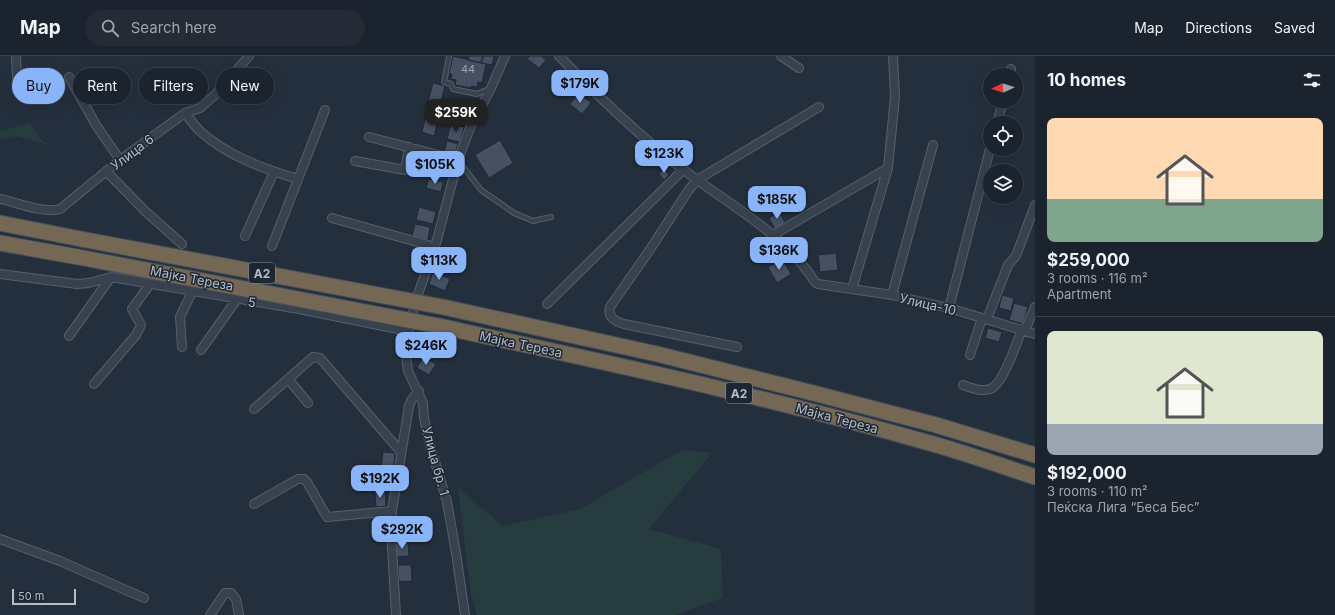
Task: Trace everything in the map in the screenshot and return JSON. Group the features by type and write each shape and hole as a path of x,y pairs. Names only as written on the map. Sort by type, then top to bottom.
{"highway":[{"name":"Мајка Тереза","path":"0,223 81,240 443,307 641,351 936,425 1035,455"},
{"name":"Мајка Тереза","path":"0,243 439,326 702,384 824,414 927,442 1035,477"}],"street":[{"path":"16,56 17,68"},
{"name":"Улица 6","path":"0,199 39,209 56,210 64,207 120,160 185,113 200,108 215,95 249,56"},
{"path":"408,331 416,300 435,247 458,160 470,128 506,56"},
{"path":"559,56 641,136 697,180 773,235 888,168"},
{"path":"781,56 799,68"},
{"path":"852,289 888,168 895,97 893,56"},
{"path":"69,77 96,125 120,160"},
{"path":"737,347 624,324 614,319 610,314 610,307 649,251 688,190 697,180 819,108"},
{"path":"272,246 325,110"},
{"path":"185,113 199,131 223,148 241,158 274,172 298,179"},
{"path":"369,137 458,160"},
{"path":"892,295 933,145"},
{"path":"356,161 405,170 409,147"},
{"path":"949,308 988,156"},
{"path":"547,304 684,170"},
{"path":"106,171 151,216 182,244"},
{"path":"245,236 274,172"},
{"path":"970,355 984,318 1008,264 1016,256 1035,204"},
{"path":"332,218 435,247"},
{"name":"Улица-10","path":"773,235 796,256 818,284 892,295 949,308 1035,334"},
{"name":"5","path":"0,274 77,284 89,283 111,277 408,331"},
{"path":"69,336 111,277"},
{"path":"94,384 141,325 132,309 150,284"},
{"path":"182,347 180,318 192,292"},
{"path":"201,350 237,299"},
{"path":"963,385 982,390 996,387 1035,307"},
{"name":"Улица бр. 1","path":"408,331 405,347 405,358 408,371 419,391 423,403 424,418 430,445 447,502 456,552 464,615"},
{"path":"254,409 313,357 320,358 400,452"},
{"path":"288,379 308,403"},
{"path":"396,615 391,533 392,511 400,452 409,406 412,399 419,391"},
{"path":"254,504 298,480 304,479 327,517 392,511"},
{"path":"0,540 60,561 144,598"},
{"path":"210,615 224,593 230,593 236,599 239,615"}],"lane":[{"path":"449,57 444,82 451,84 454,89 477,94 491,88"},
{"path":"458,160 481,190 514,213 533,221 551,217"}],"green space":[{"path":"29,123 41,139 49,145 16,136 0,139 0,131"},
{"path":"682,450 712,453 649,529 721,549 723,598 675,615 477,615 471,595 458,488 503,526 580,509"}],"building":[{"path":"453,56 486,64 482,83 478,82 477,87 471,86 471,88 455,85 456,80 451,79 452,74 449,74"},
{"path":"469,56 483,56 481,63 468,60"},
{"path":"483,56 494,56 492,65 481,63"},
{"path":"530,56 541,56 546,60 539,68 527,59"},
{"path":"433,83 445,86 439,108 427,105"},
{"path":"579,93 591,103 582,114 570,104"},
{"path":"426,116 438,120 434,136 422,132"},
{"path":"451,124 464,127 460,142 447,139"},
{"path":"500,140 513,163 489,178 475,155"},
{"path":"447,141 458,144 455,154 444,152"},
{"path":"433,164 445,167 443,175 431,172"},
{"path":"664,169 669,175 664,180 659,174"},
{"path":"429,179 443,182 441,192 426,188"},
{"path":"419,207 436,212 433,224 416,220"},
{"path":"780,212 785,223 775,229 769,218"},
{"path":"415,224 430,227 428,240 412,236"},
{"path":"836,253 838,270 820,272 818,255"},
{"path":"782,259 791,274 777,283 768,267"},
{"path":"433,272 450,279 445,291 429,284"},
{"path":"1002,295 1014,298 1011,311 999,308"},
{"path":"1014,303 1028,307 1023,324 1009,320"},
{"path":"988,328 1002,332 999,342 985,338"},
{"path":"423,357 436,364 429,375 417,368"},
{"path":"383,452 395,453 393,470 381,469"},
{"path":"375,491 385,491 386,506 376,507"},
{"path":"408,542 409,556 397,557 396,543"},
{"path":"398,565 411,565 412,581 399,582"}]}
